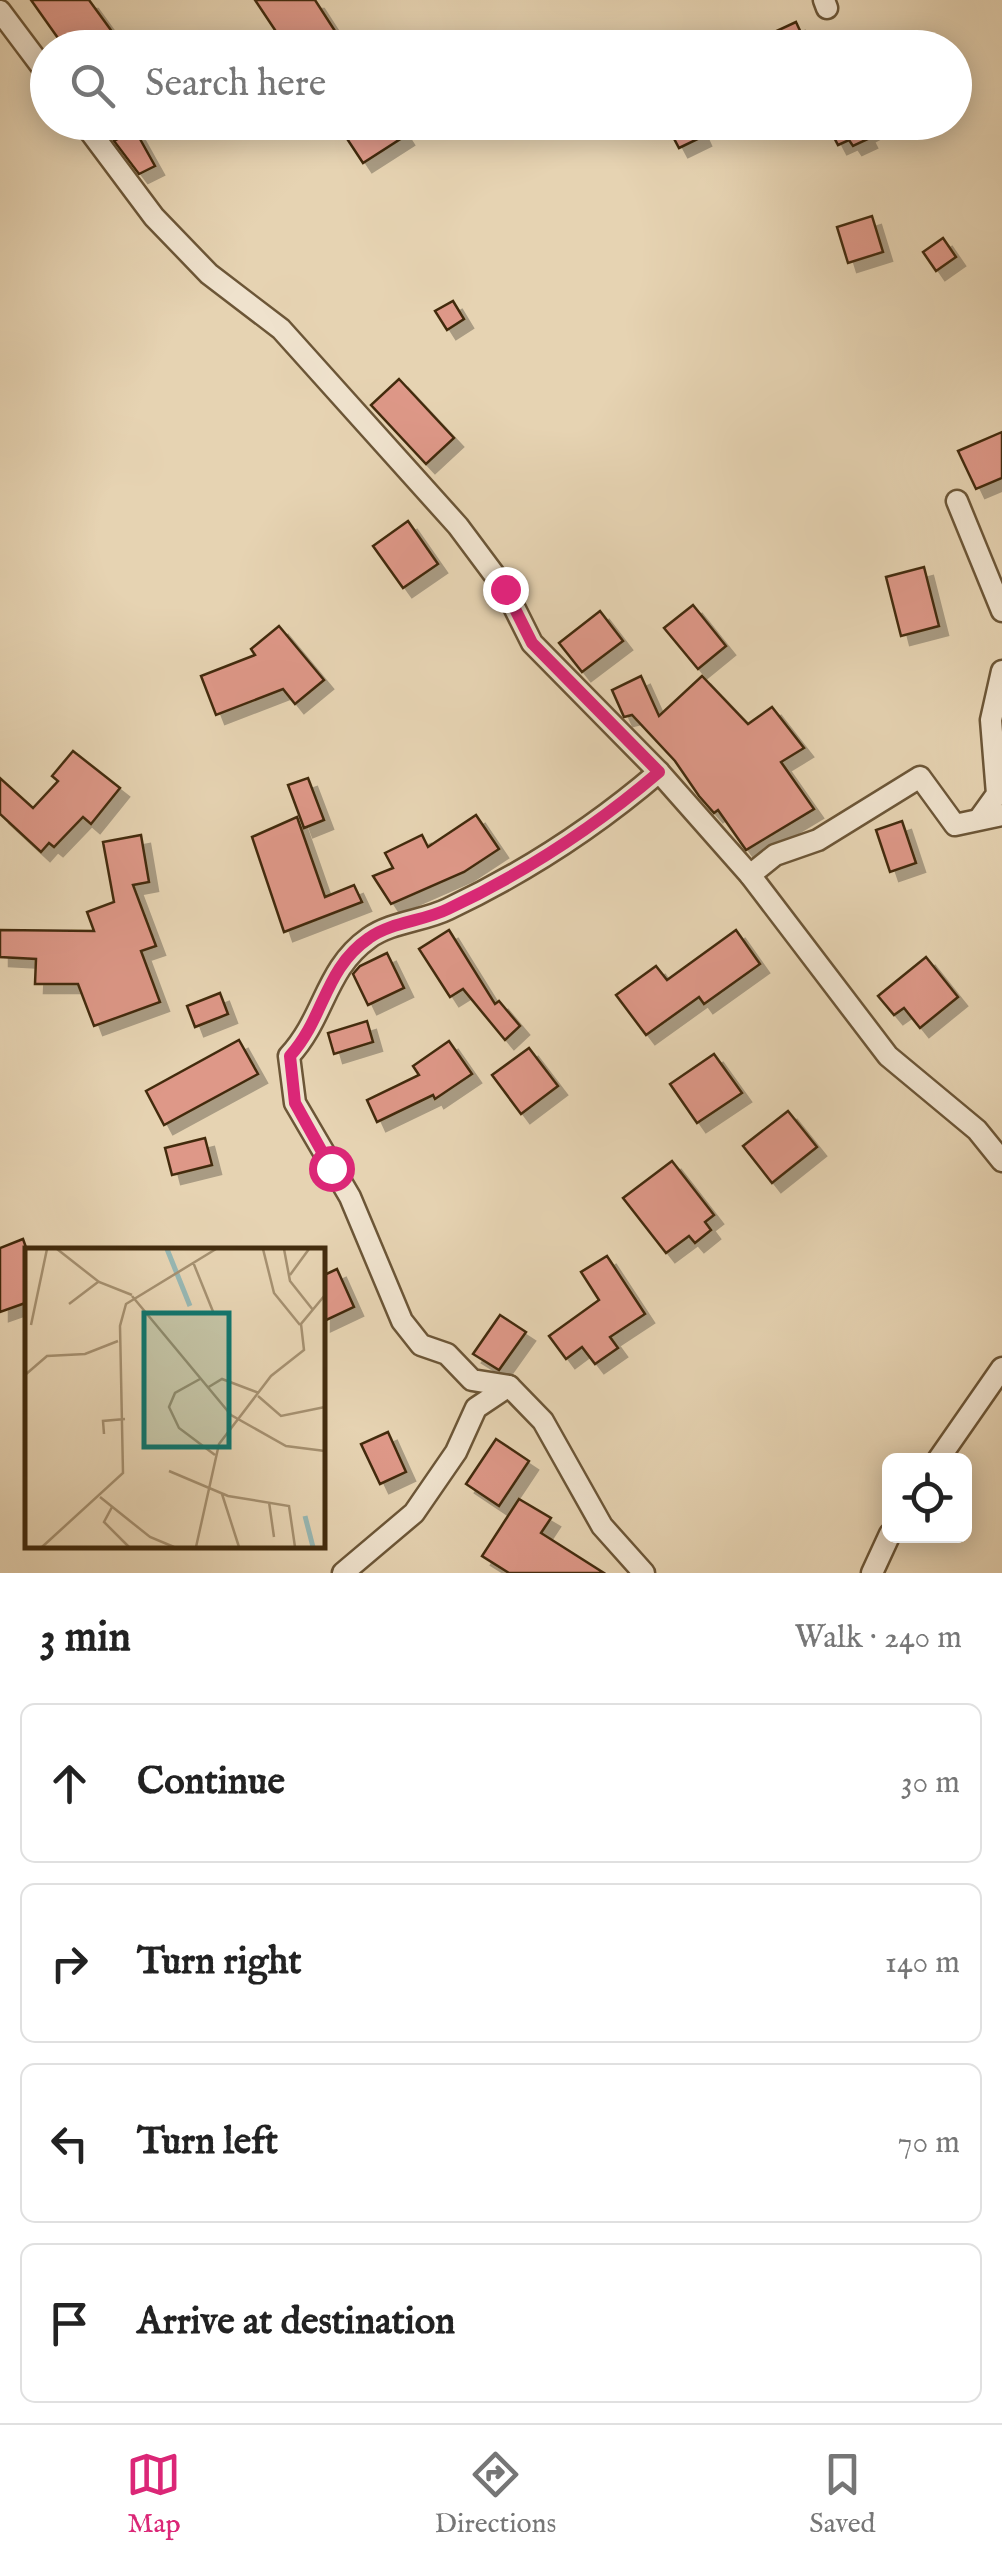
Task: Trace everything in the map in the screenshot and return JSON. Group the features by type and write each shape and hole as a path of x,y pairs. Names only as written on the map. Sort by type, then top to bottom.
{"street":[{"path":"0,11 30,52"},
{"path":"96,140 154,217 209,274 281,329 364,419 470,542 505,589 532,643 659,772 750,876 888,1056 977,1130 1002,1161"},
{"path":"956,501 1002,611"},
{"path":"980,818 998,794 991,720 1002,670"},
{"path":"644,1573 602,1526 543,1421 508,1386 472,1380 447,1354 421,1345 402,1322 350,1197 295,1103 290,1056 311,1032 336,968 371,936 447,910 596,826 659,772"},
{"path":"750,876 775,855 818,840 920,777 955,825 1002,815"},
{"path":"943,1453 1002,1368"},
{"path":"343,1573 414,1513 456,1452 476,1408 508,1386"},
{"path":"872,1573 886,1543"}],"building":[{"path":"31,0 89,0 111,30 52,30"},
{"path":"255,0 315,0 334,30 275,30"},
{"path":"796,22 800,30 779,30"},
{"path":"141,140 155,166 139,174 114,141"},
{"path":"348,140 399,140 363,163"},
{"path":"675,140 696,140 679,148"},
{"path":"872,216 883,252 848,263 837,227"},
{"path":"943,238 956,257 936,271 923,252"},
{"path":"453,301 464,319 447,330 435,311"},
{"path":"399,379 454,438 426,464 371,405"},
{"path":"1002,432 1002,478 976,489 958,451"},
{"path":"408,521 438,564 403,588 373,546"},
{"path":"924,567 939,626 901,636 886,577"},
{"path":"693,605 726,646 698,669 664,628"},
{"path":"600,611 623,641 582,672 559,643"},
{"path":"279,626 324,680 295,704 283,689 216,715 201,676 255,655 251,649"},
{"path":"641,676 659,716 702,676 748,724 772,707 804,748 781,762 814,809 746,850 718,810 714,813 699,796 675,761 632,715 624,717 612,690"},
{"path":"73,751 120,788 91,824 83,817 54,847 49,843 41,852 0,814 0,778 33,808 58,781 52,776"},
{"path":"308,778 324,820 304,828 288,785"},
{"path":"476,815 499,849 464,872 391,904 373,876 393,868 385,853 422,835 428,847"},
{"path":"297,817 325,897 354,885 362,902 284,932 252,837"},
{"path":"902,821 916,863 890,872 876,830"},
{"path":"141,835 149,882 133,885 156,946 141,951 160,1002 94,1026 78,984 35,984 36,959 0,957 0,930 94,931 87,912 114,902 103,842"},
{"path":"449,930 495,1004 499,1001 520,1026 505,1040 463,989 450,997 419,949"},
{"path":"736,930 760,964 704,1004 699,997 646,1035 616,995 656,966 667,980"},
{"path":"387,953 404,988 368,1005 353,974 360,966"},
{"path":"926,957 958,997 920,1028 904,1008 894,1015 878,996"},
{"path":"220,993 228,1014 195,1027 187,1006"},
{"path":"367,1021 373,1042 334,1054 328,1033"},
{"path":"239,1040 258,1074 164,1125 146,1091"},
{"path":"449,1041 472,1074 435,1099 433,1095 377,1122 367,1100 419,1075 413,1066"},
{"path":"529,1048 558,1086 521,1114 492,1075"},
{"path":"714,1054 742,1093 697,1123 670,1084"},
{"path":"788,1111 817,1147 772,1183 743,1146"},
{"path":"205,1138 212,1165 172,1175 165,1148"},
{"path":"672,1161 714,1215 705,1222 711,1230 695,1243 689,1236 666,1253 623,1198"},
{"path":"23,1239 26,1248 25,1303 0,1312 0,1248"},
{"path":"607,1256 645,1314 610,1337 618,1348 595,1364 582,1347 566,1359 549,1336 599,1300 581,1272"},
{"path":"337,1269 354,1307 325,1321 325,1275"},
{"path":"500,1315 526,1332 499,1370 473,1354"},
{"path":"388,1432 406,1472 380,1484 361,1444"},
{"path":"496,1439 529,1461 499,1506 466,1484"},
{"path":"519,1499 551,1518 541,1533 604,1573 509,1573 482,1556"}],"route":[{"path":"331,1168 295,1103 290,1056 311,1032 336,968 371,936 447,910 596,826 659,772 532,643 505,589"}]}
